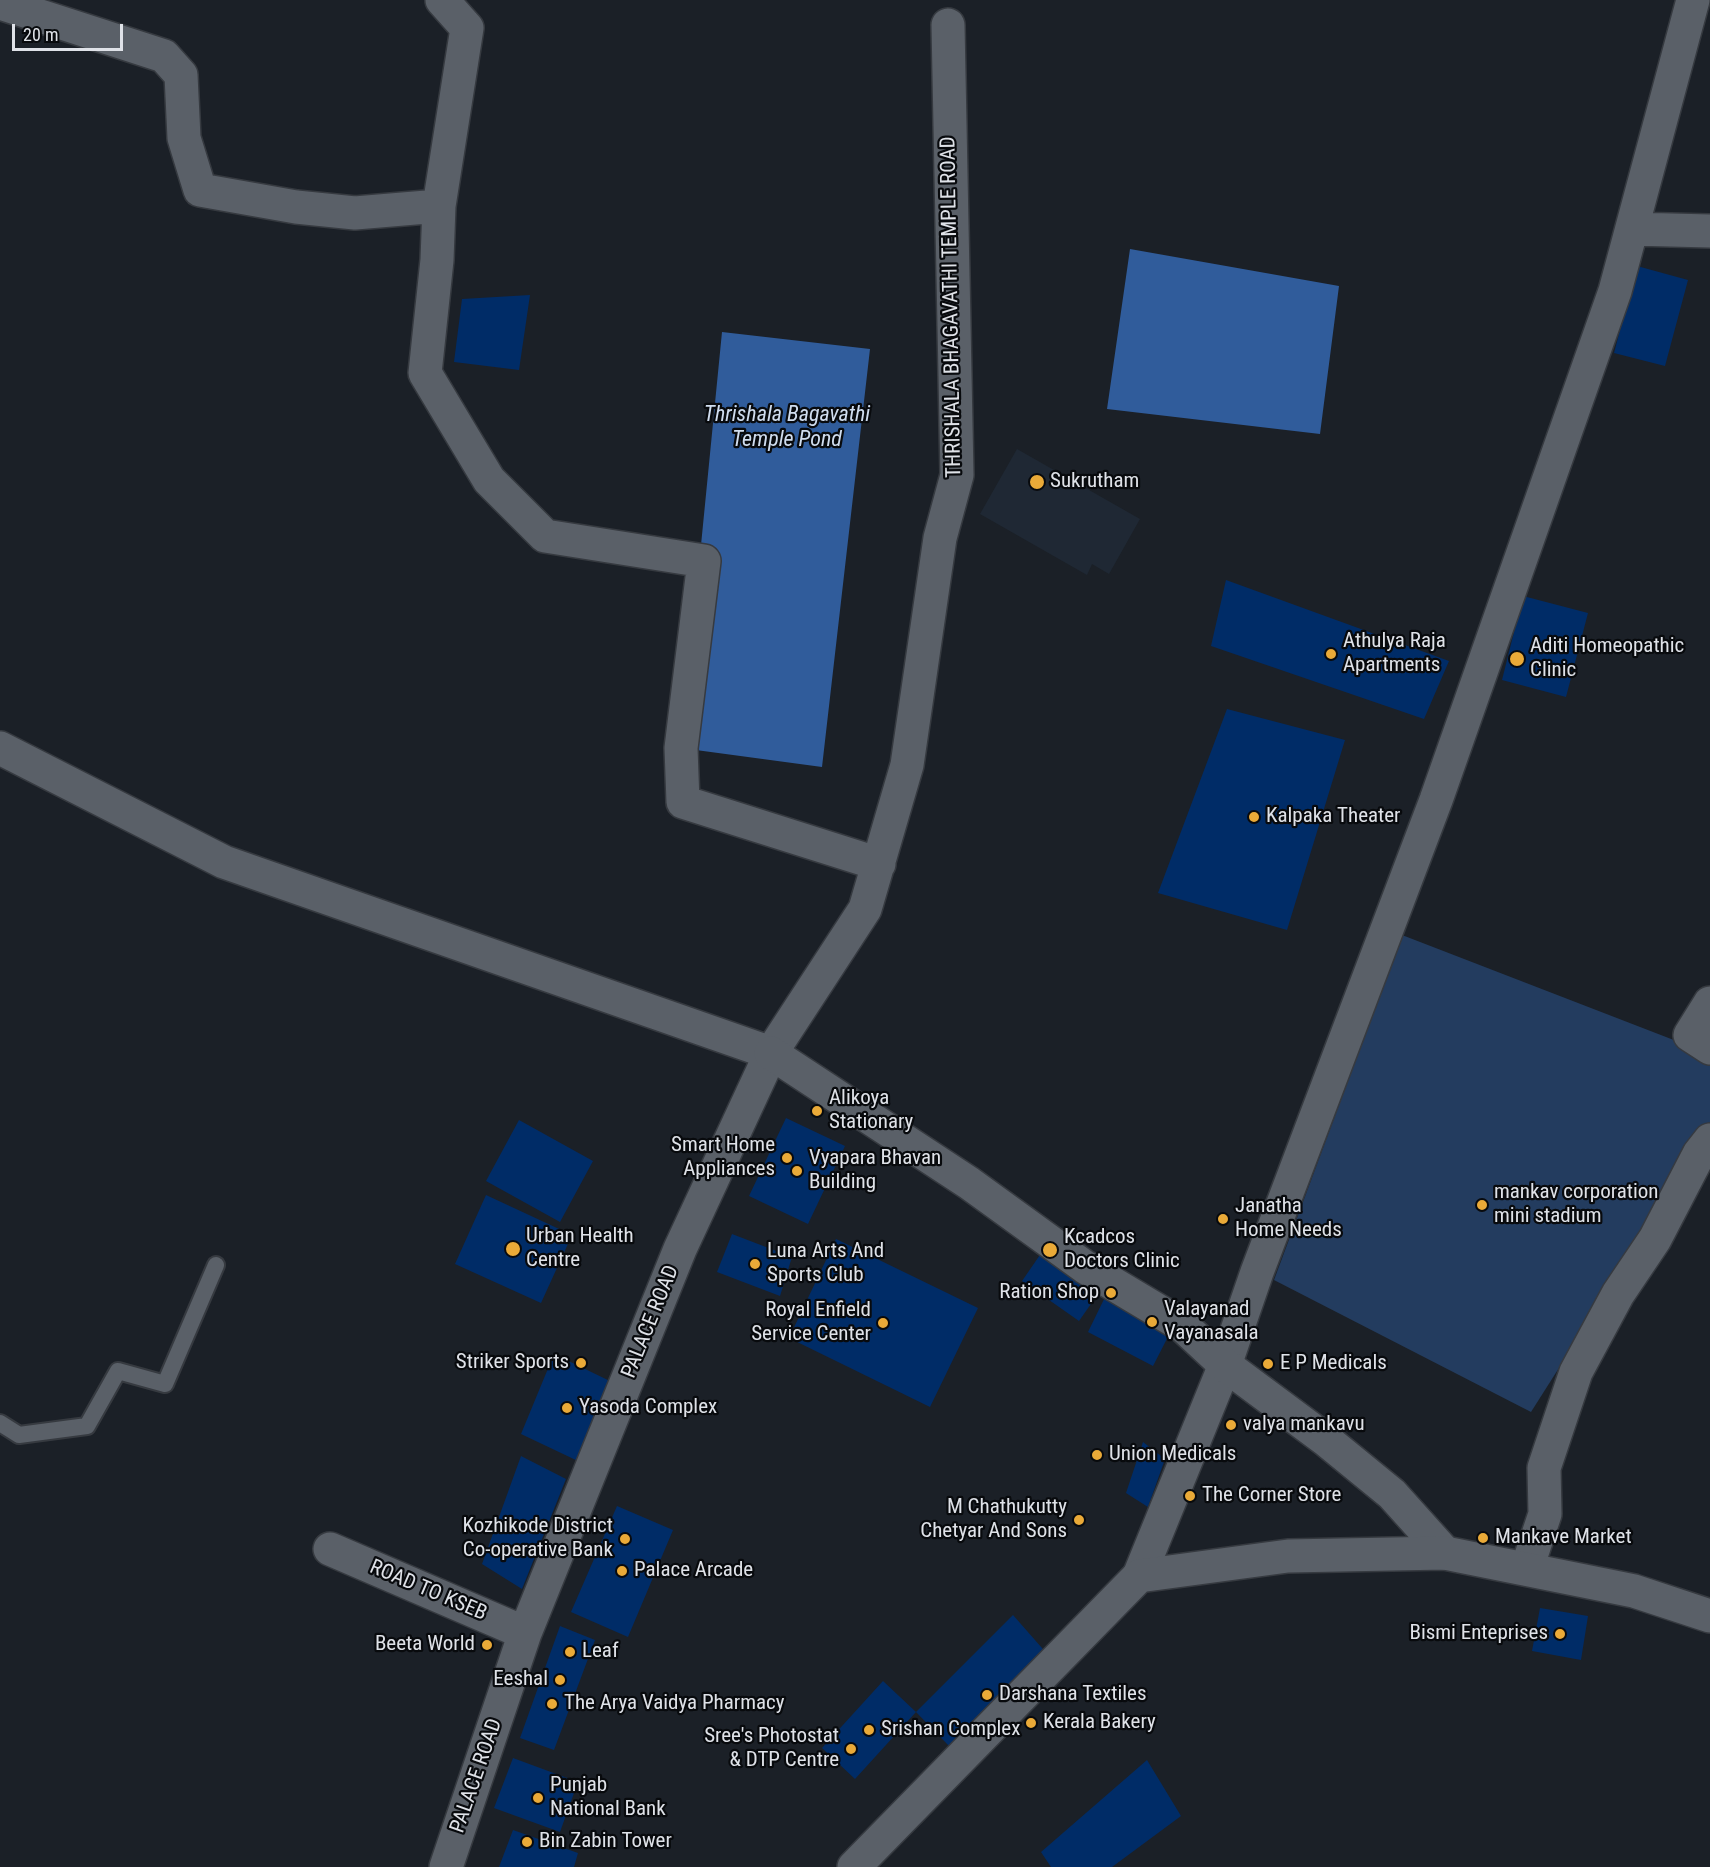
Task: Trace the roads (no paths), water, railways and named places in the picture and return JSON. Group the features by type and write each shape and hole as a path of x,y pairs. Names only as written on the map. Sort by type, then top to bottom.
{"street":[{"path":"442,0 467,28 439,206 437,260 425,373 489,480 545,536 704,561 681,748 683,802 879,864"},
{"path":"855,1867 1139,1576 1225,1365 1257,1272 1436,800 1615,291 1692,0"},
{"path":"0,3 164,56 181,75 184,138 200,190 296,207 355,213 439,206"},
{"name":"THRISHALA BHAGAVATHI TEMPLE ROAD","path":"771,1053 865,909 907,765 940,538 957,475 948,26"},
{"path":"1632,228 1710,231"},
{"path":"0,748 224,862 771,1053 969,1183 1085,1267 1182,1325 1225,1365 1326,1440 1392,1494 1445,1553"},
{"path":"1710,1003 1690,1035 1710,1048"},
{"name":"PALACE ROAD","path":"446,1867 525,1633 680,1249 771,1053"},
{"path":"1527,1568 1545,1514 1544,1468 1576,1372 1618,1294 1655,1239 1699,1154 1710,1140"},
{"name":"ROAD TO KSEB","path":"330,1549 525,1633"},
{"path":"1139,1576 1288,1556 1445,1553 1634,1591 1710,1616"}],"lane":[{"path":"0,1423 19,1435 87,1426 118,1371 165,1384 216,1265"}],"water":[{"path":"1130,249 1339,286 1320,434 1107,409"},
{"name":"Thrishala Bagavathi Temple Pond","path":"722,332 870,349 822,767 681,748"}],"place":[{"name":"Sukrutham","path":"1037,482"},
{"name":"Athulya Raja Apartments","path":"1331,654"},
{"name":"Aditi Homeopathic Clinic","path":"1517,659"},
{"name":"Kalpaka Theater","path":"1254,817"},
{"name":"Alikoya Stationary","path":"817,1111"},
{"name":"Smart Home Appliances","path":"787,1158"},
{"name":"Vyapara Bhavan Building","path":"797,1171"},
{"name":"mankav corporation mini stadium","path":"1482,1205"},
{"name":"Janatha Home Needs","path":"1223,1219"},
{"name":"Urban Health Centre","path":"513,1249"},
{"name":"Kcadcos Doctors Clinic","path":"1050,1250"},
{"name":"Luna Arts And Sports Club","path":"755,1264"},
{"name":"Ration Shop","path":"1111,1293"},
{"name":"Valayanad Vayanasala","path":"1152,1322"},
{"name":"Royal Enfield Service Center","path":"883,1323"},
{"name":"Striker Sports","path":"581,1363"},
{"name":"E P Medicals","path":"1268,1364"},
{"name":"Yasoda Complex","path":"567,1408"},
{"name":"valya mankavu","path":"1231,1425"},
{"name":"Union Medicals","path":"1097,1455"},
{"name":"The Corner Store","path":"1190,1496"},
{"name":"M Chathukutty Chetyar And Sons","path":"1079,1520"},
{"name":"Mankave Market","path":"1483,1538"},
{"name":"Kozhikode District Co-operative Bank","path":"625,1539"},
{"name":"Palace Arcade","path":"622,1571"},
{"name":"Bismi Enteprises","path":"1560,1634"},
{"name":"Beeta World","path":"487,1645"},
{"name":"Leaf","path":"570,1652"},
{"name":"Eeshal","path":"560,1680"},
{"name":"Darshana Textiles","path":"987,1695"},
{"name":"The Arya Vaidya Pharmacy","path":"552,1704"},
{"name":"Kerala Bakery","path":"1031,1723"},
{"name":"Srishan Complex","path":"869,1730"},
{"name":"Sree's Photostat & DTP Centre","path":"851,1749"},
{"name":"Punjab National Bank","path":"538,1798"},
{"name":"Bin Zabin Tower","path":"527,1842"}]}
